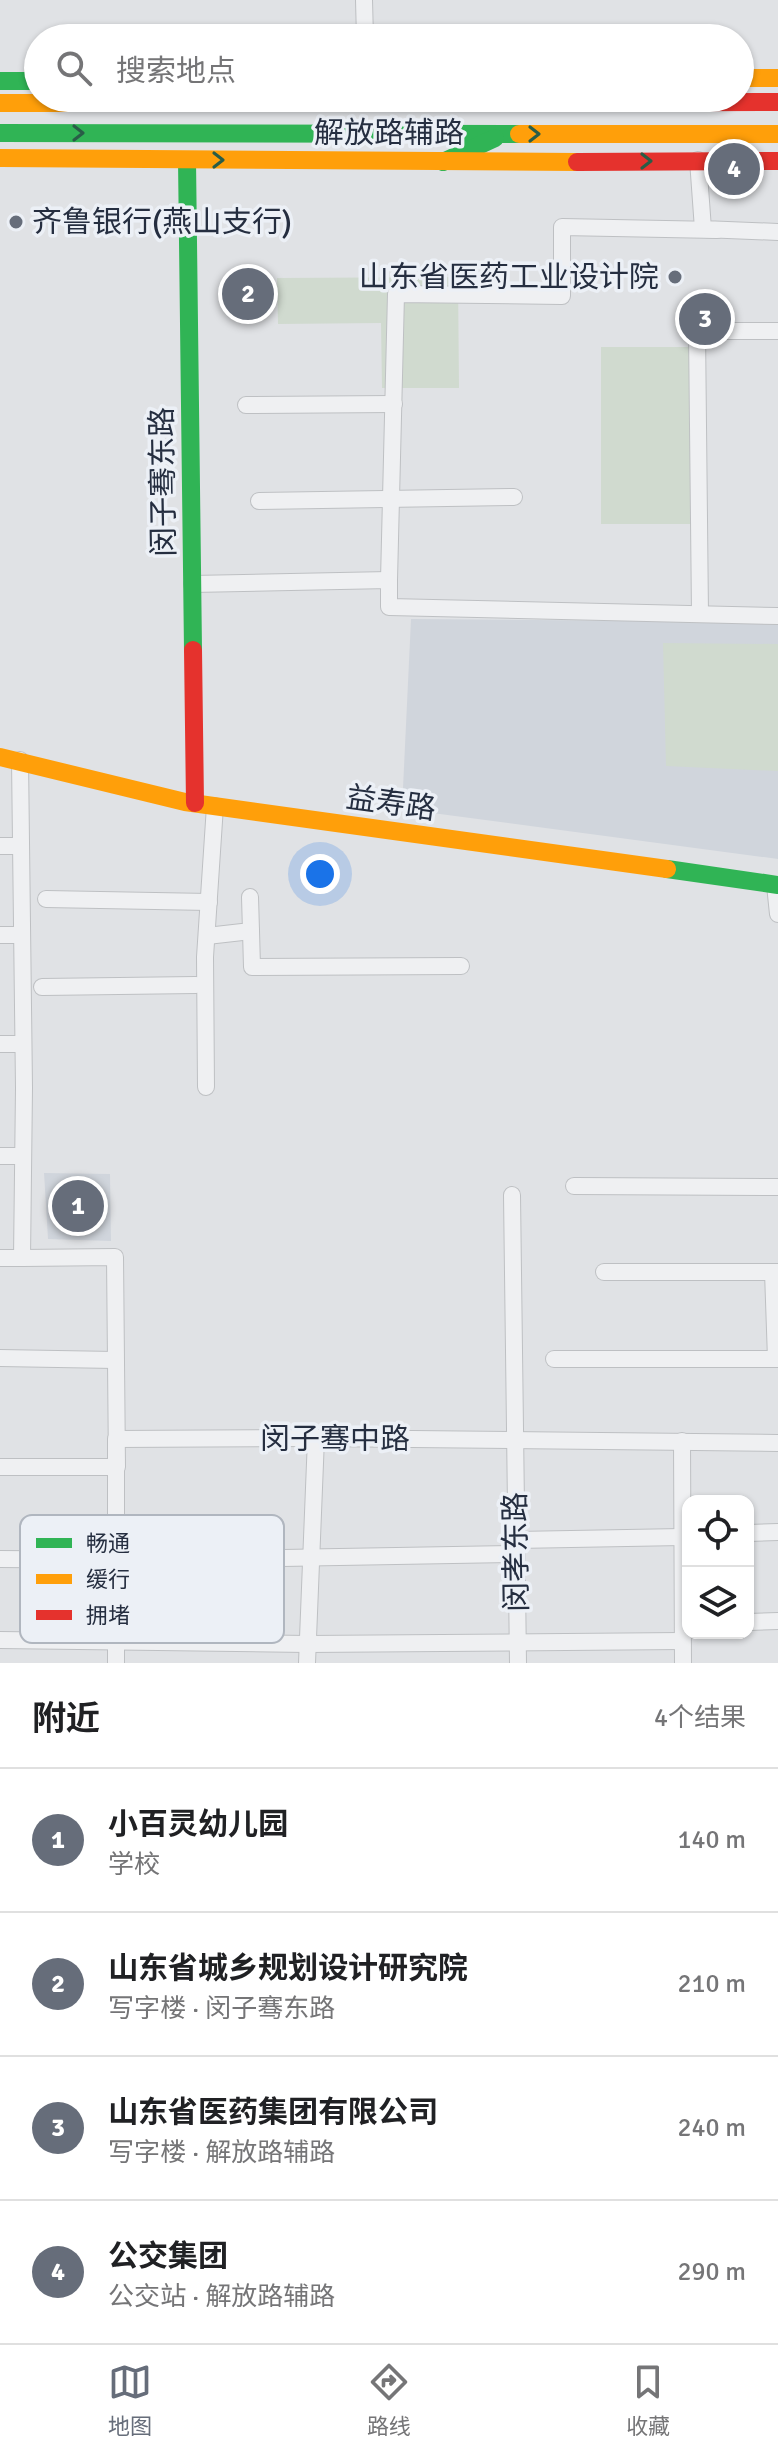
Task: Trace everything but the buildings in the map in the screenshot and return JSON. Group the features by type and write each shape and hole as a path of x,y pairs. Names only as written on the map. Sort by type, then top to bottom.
{"street":[{"path":"364,0 365,24"},
{"path":"754,78 778,78"},
{"path":"0,81 24,81"},
{"path":"754,102 778,102"},
{"path":"0,103 24,103"},
{"path":"0,133 778,134"},
{"path":"443,162 504,134"},
{"name":"解放路辅路","path":"0,158 778,161"},
{"name":"闵子骞东路","path":"187,160 195,803"},
{"path":"698,160 703,229 717,230"},
{"path":"778,232 562,227 562,296 396,294 389,580 389,607 778,616"},
{"path":"700,614 697,331 778,331"},
{"path":"246,405 394,404"},
{"path":"259,501 514,497"},
{"path":"192,584 389,580"},
{"name":"益寿路","path":"0,757 195,803 777,885"},
{"path":"20,760 22,1258"},
{"path":"206,1087 207,936 215,806"},
{"path":"0,846 21,846"},
{"path":"777,885 778,914"},
{"path":"250,897 252,967 461,966"},
{"path":"46,899 209,902"},
{"path":"207,936 251,931"},
{"path":"0,935 22,935"},
{"path":"42,987 196,985"},
{"path":"0,1044 23,1044"},
{"path":"0,1156 23,1156"},
{"path":"574,1186 778,1187"},
{"name":"闵孝东路","path":"512,1195 518,1663"},
{"path":"0,1258 115,1257 119,1515"},
{"path":"554,1359 777,1359 776,1272 604,1272"},
{"path":"0,1358 115,1360"},
{"path":"307,1663 316,1438"},
{"name":"闵子骞中路","path":"116,1439 778,1443"},
{"path":"682,1441 682,1495"},
{"path":"0,1467 117,1467"},
{"path":"754,1533 778,1532"},
{"path":"284,1557 682,1537"},
{"path":"0,1559 20,1559"},
{"path":"682,1567 683,1663"},
{"path":"754,1622 778,1621"},
{"path":"260,1643 682,1641"},
{"path":"116,1663 117,1643"}],"shaded area":[{"path":"458,277 459,388 382,388 381,323 278,324 277,278"},
{"path":"601,347 692,347 693,524 601,524"},
{"path":"411,619 778,622 778,859 402,809"},
{"path":"663,643 778,644 778,771 666,766"},
{"path":"44,1173 110,1174 111,1241 48,1239"}],"traffic: fast":[{"path":"0,81 24,81"},
{"path":"0,133 519,134"},
{"path":"443,162 495,138"},
{"path":"187,160 193,650"},
{"path":"667,869 778,885"}],"traffic: slow":[{"path":"754,78 778,78"},
{"path":"0,103 24,103"},
{"path":"519,134 778,134"},
{"path":"0,158 577,162"},
{"path":"0,757 185,802 667,869"}],"traffic: jam":[{"path":"754,102 778,102"},
{"path":"577,162 778,161"},
{"path":"193,650 195,803"}],"place":[{"name":"公交集团","path":"734,169"},
{"name":"齐鲁银行(燕山支行)","path":"16,222"},
{"name":"山东省医药工业设计院","path":"675,277"},
{"name":"山东省城乡规划设计研究院","path":"248,294"},
{"name":"山东省医药集团有限公司","path":"705,319"},
{"name":"小百灵幼儿园","path":"78,1206"}]}
